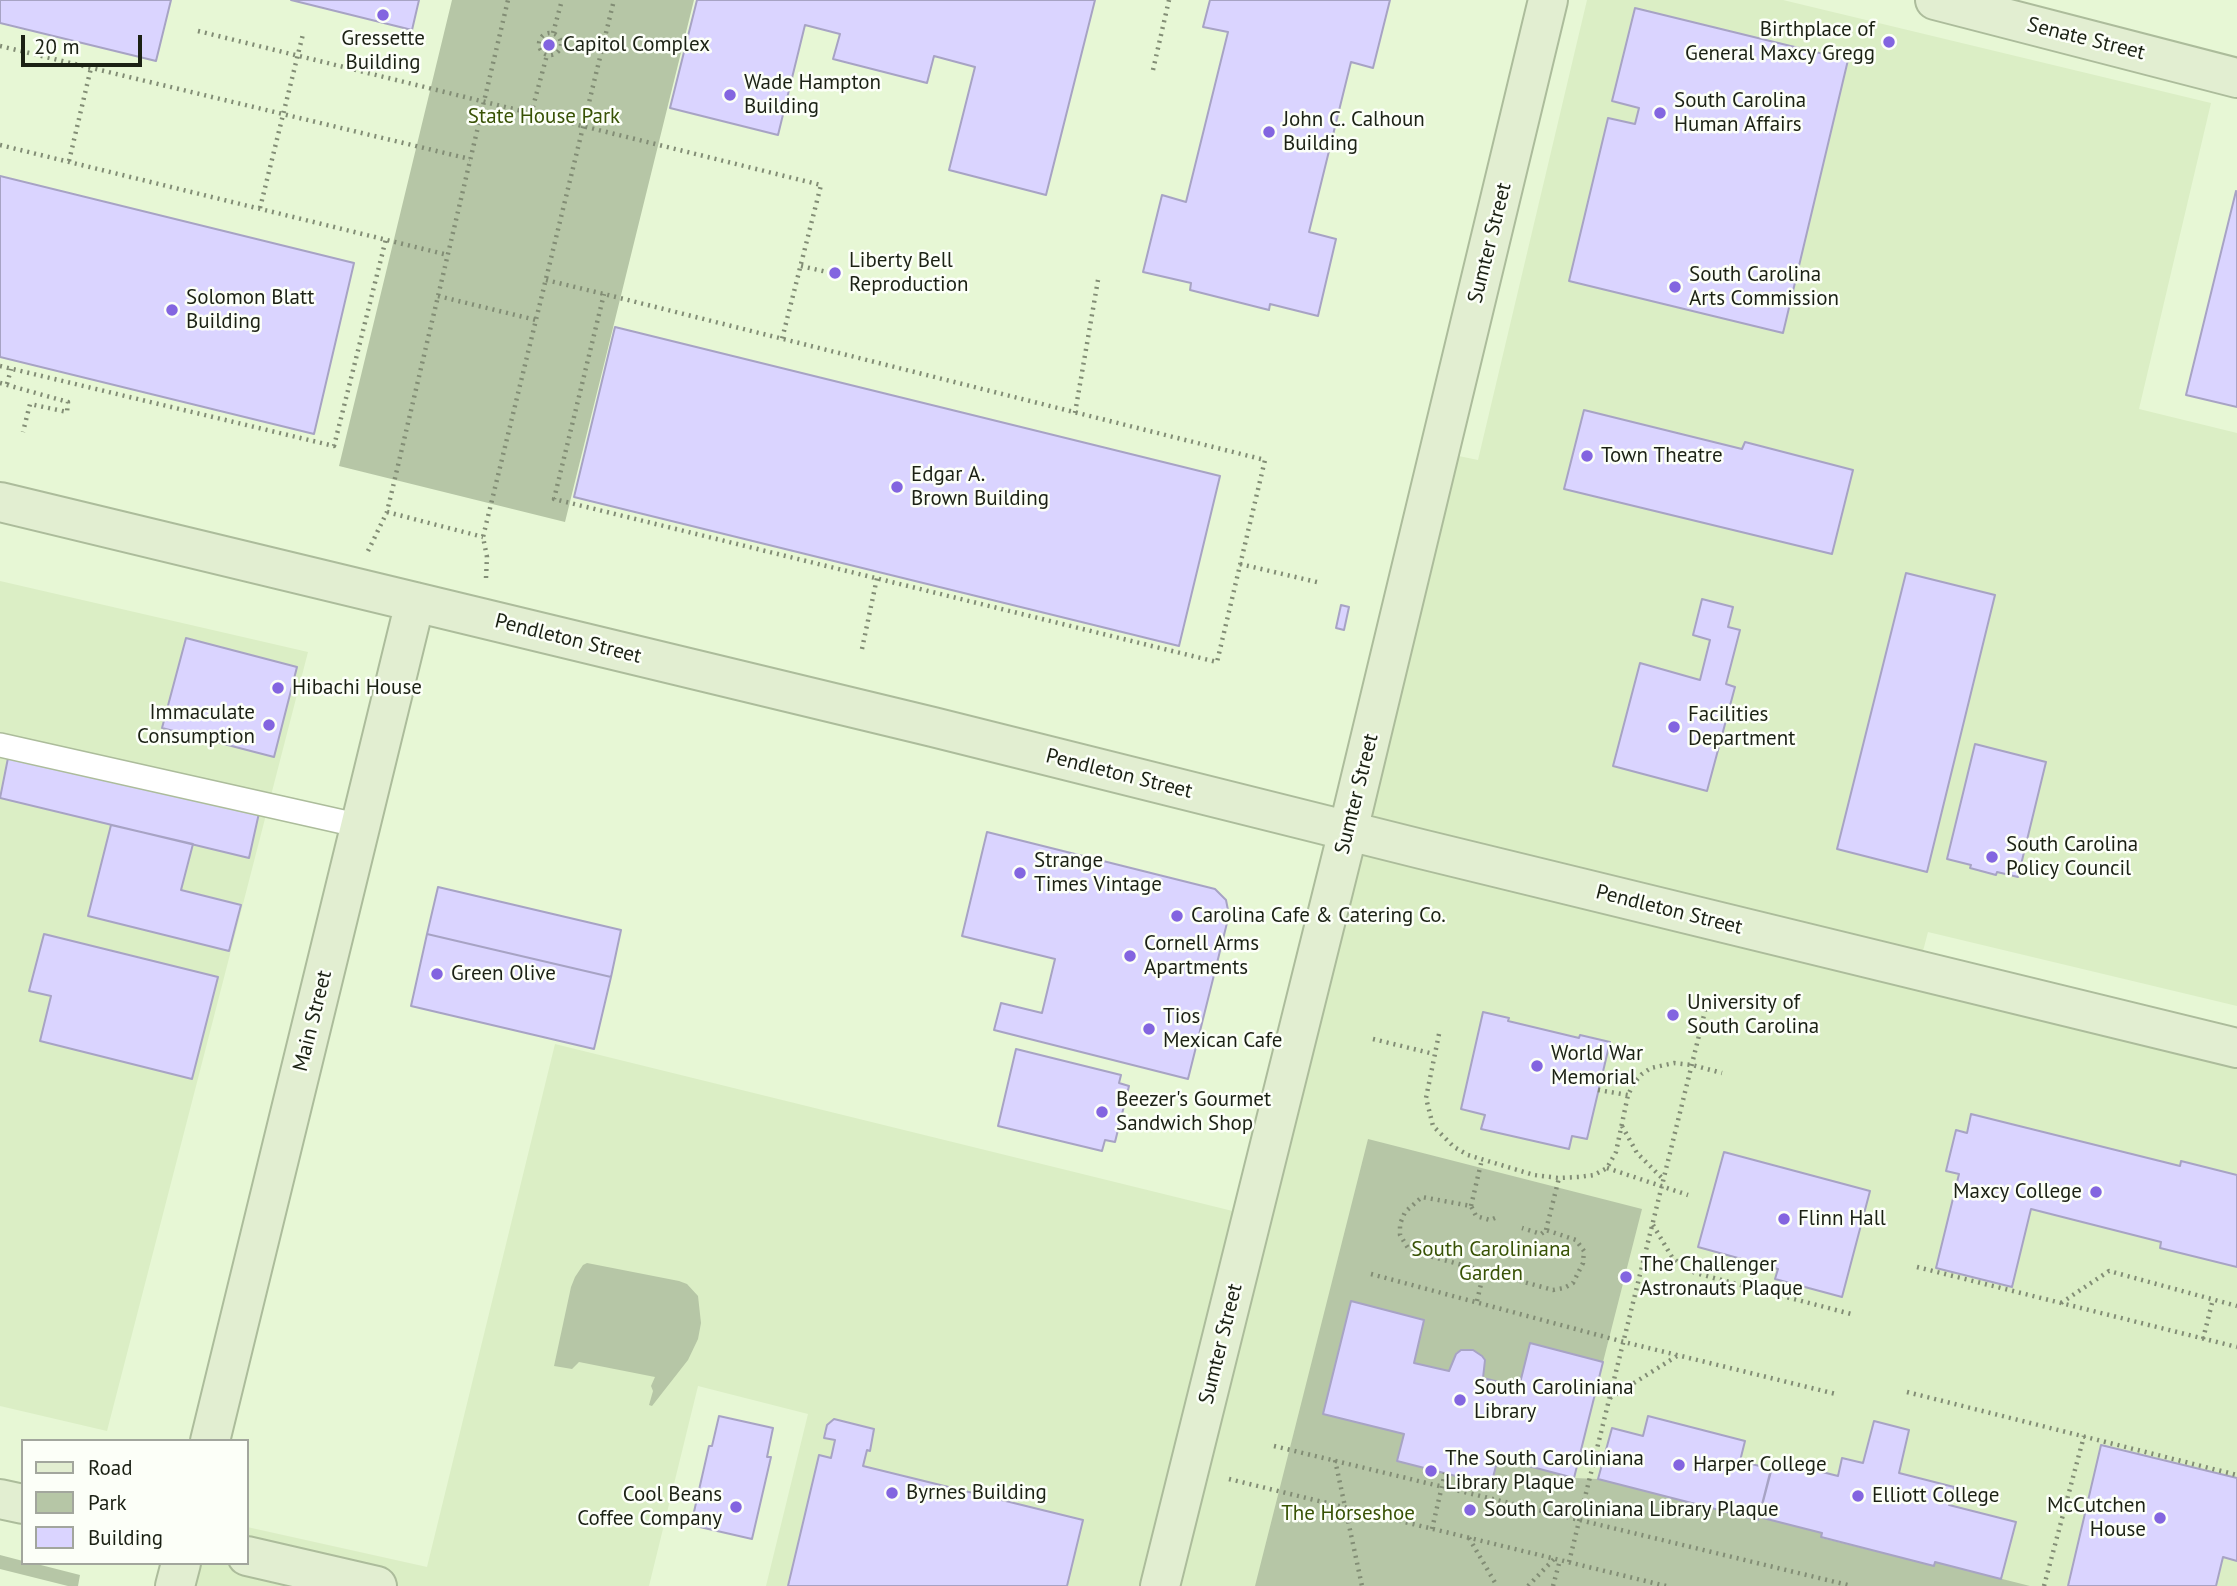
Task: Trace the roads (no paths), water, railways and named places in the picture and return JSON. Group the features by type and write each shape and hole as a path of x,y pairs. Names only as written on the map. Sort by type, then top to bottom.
{"street":[{"name":"Sumter Street","path":"1160,1586 1348,831 1548,0"},
{"name":"Senate Street","path":"1935,0 2237,78"},
{"name":"Pendleton Street","path":"0,502 933,727 2237,1048"},
{"name":"Main Street","path":"211,1439 415,602"},
{"path":"0,1499 21,1504"},
{"path":"248,1556 377,1586"},
{"path":"175,1586 180,1565"}],"lane":[{"path":"0,745 361,826"}],"place":[{"name":"Gressette Building","path":"383,15"},
{"name":"Birthplace of General Maxcy Gregg","path":"1889,42"},
{"name":"Capitol Complex","path":"549,45"},
{"name":"Wade Hampton Building","path":"730,95"},
{"name":"South Carolina Human Affairs","path":"1660,113"},
{"name":"John C. Calhoun Building","path":"1269,132"},
{"name":"Liberty Bell Reproduction","path":"835,273"},
{"name":"South Carolina Arts Commission","path":"1675,287"},
{"name":"Solomon Blatt Building","path":"172,310"},
{"name":"Town Theatre","path":"1587,456"},
{"name":"Edgar A. Brown Building","path":"897,487"},
{"name":"Hibachi House","path":"278,688"},
{"name":"Immaculate Consumption","path":"269,725"},
{"name":"Facilities Department","path":"1674,727"},
{"name":"South Carolina Policy Council","path":"1992,857"},
{"name":"Strange Times Vintage","path":"1020,873"},
{"name":"Carolina Cafe & Catering Co.","path":"1177,916"},
{"name":"Cornell Arms Apartments","path":"1130,956"},
{"name":"Green Olive","path":"437,974"},
{"name":"University of South Carolina","path":"1673,1015"},
{"name":"Tios Mexican Cafe","path":"1149,1029"},
{"name":"World War Memorial","path":"1537,1066"},
{"name":"Beezer's Gourmet Sandwich Shop","path":"1102,1112"},
{"name":"Maxcy College","path":"2096,1192"},
{"name":"Flinn Hall","path":"1784,1219"},
{"name":"The Challenger Astronauts Plaque","path":"1626,1277"},
{"name":"South Caroliniana Library","path":"1460,1400"},
{"name":"Harper College","path":"1679,1465"},
{"name":"The South Caroliniana Library Plaque","path":"1431,1471"},
{"name":"Byrnes Building","path":"892,1493"},
{"name":"Elliott College","path":"1858,1496"},
{"name":"Cool Beans Coffee Company","path":"736,1507"},
{"name":"South Caroliniana Library Plaque","path":"1470,1510"},
{"name":"McCutchen House","path":"2160,1518"}],"park label":[{"name":"State House Park","path":"544,117"},
{"name":"South Caroliniana Garden","path":"1491,1262"},
{"name":"The Horseshoe","path":"1348,1514"}]}
